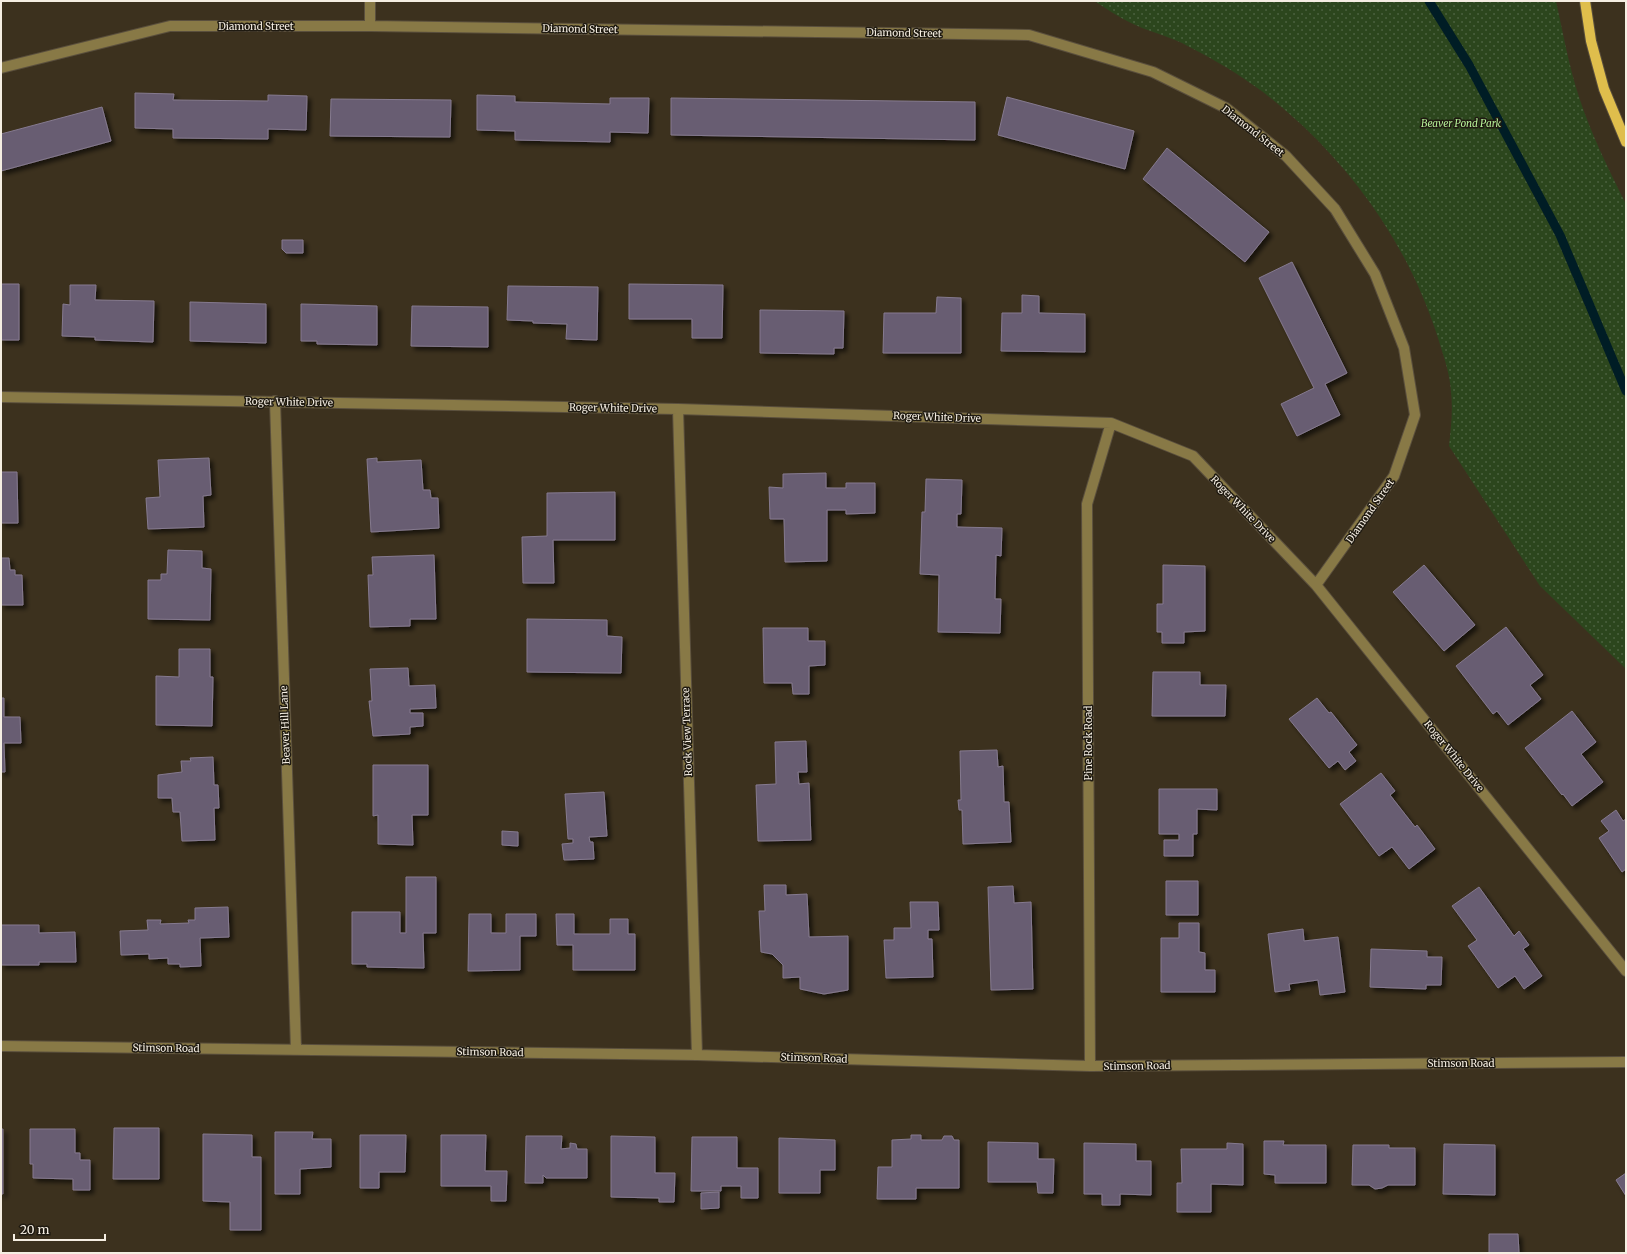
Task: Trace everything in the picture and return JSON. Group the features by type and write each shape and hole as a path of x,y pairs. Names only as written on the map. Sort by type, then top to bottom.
{"main road":[{"path":"1585,1 1591,41 1604,89 1626,142"}],"street":[{"path":"370,1 370,26"},
{"name":"Diamond Street","path":"1,68 170,26 370,26 1029,35 1153,72 1226,108 1286,156 1335,209 1375,274 1404,348 1415,414 1394,476 1316,585"},
{"name":"Roger White Drive","path":"1,397 678,409 1111,423 1193,456 1316,585 1626,971"},
{"name":"Beaver Hill Lane","path":"275,401 296,1049"},
{"name":"Rock View Terrace","path":"678,409 697,1055"},
{"name":"Pine Rock Road","path":"1090,1066 1087,504 1111,423"},
{"name":"Stimson Road","path":"1,1046 697,1055 1090,1066 1626,1062"}],"green space":[{"name":"Beaver Pond Park","path":"1094,1 1556,1 1566,49 1579,97 1589,125 1626,204 1626,669 1540,586 1449,446 1452,399 1448,371 1427,308 1415,279 1400,250 1384,223 1347,172 1303,126 1273,100 1245,79 1182,43 1131,23"}],"building":[{"path":"135,93 174,94 173,100 268,101 268,95 307,96 306,130 268,129 268,139 173,138 173,129 135,128"},
{"path":"477,95 515,96 515,102 610,104 610,98 649,98 648,133 610,132 610,142 515,140 515,131 477,130"},
{"path":"1007,97 1134,131 1125,169 998,135"},
{"path":"671,98 975,102 975,140 671,135"},
{"path":"331,99 451,100 450,137 330,136"},
{"path":"102,107 111,141 1,171 1,134"},
{"path":"1167,148 1269,232 1245,262 1143,179"},
{"path":"282,240 303,240 303,253 286,253 282,249"},
{"path":"1292,262 1347,373 1325,384 1340,415 1297,436 1281,404 1314,388 1259,278"},
{"path":"1,284 19,284 19,340 1,340"},
{"path":"629,284 723,285 722,338 692,338 692,319 629,319"},
{"path":"70,285 96,285 95,300 154,301 153,342 95,340 95,337 62,336 63,304 70,305"},
{"path":"508,286 598,287 597,340 566,339 567,324 533,323 533,321 507,320"},
{"path":"1022,295 1039,296 1039,313 1085,314 1085,352 1001,351 1002,313 1022,313"},
{"path":"937,297 961,298 961,353 883,353 884,313 936,313"},
{"path":"190,302 266,304 266,343 190,341"},
{"path":"301,304 377,306 377,345 317,344 317,341 301,341"},
{"path":"412,306 488,307 488,347 411,346"},
{"path":"760,310 844,311 843,348 834,348 834,354 760,353"},
{"path":"209,458 211,495 203,496 204,527 148,529 146,498 160,497 158,460"},
{"path":"377,458 377,462 421,460 423,490 430,490 431,498 438,498 439,528 371,532 367,459"},
{"path":"1,472 17,472 18,523 1,523"},
{"path":"826,473 826,488 846,488 846,483 875,483 875,513 846,514 846,510 827,510 827,561 785,562 784,519 770,519 769,487 783,488 783,474"},
{"path":"926,479 962,480 961,514 957,514 957,527 1002,528 1001,556 996,555 995,599 1001,599 1000,633 938,632 939,575 920,574 922,512 925,512"},
{"path":"615,492 615,540 553,540 554,583 523,583 522,537 547,536 547,493"},
{"path":"168,550 202,551 202,568 211,569 210,620 148,619 148,580 161,580 161,574 167,574"},
{"path":"434,555 436,619 410,619 410,626 370,627 368,575 373,575 372,557"},
{"path":"1,558 9,558 10,570 15,570 15,575 22,575 23,605 1,605"},
{"path":"1163,565 1205,566 1205,631 1184,632 1184,643 1162,643 1162,632 1157,632 1157,604 1163,604"},
{"path":"1424,565 1475,625 1444,651 1393,592"},
{"path":"527,619 607,620 607,636 622,637 621,673 527,672"},
{"path":"1506,627 1543,675 1530,685 1541,699 1508,725 1497,711 1493,714 1456,666"},
{"path":"763,628 808,628 808,641 825,641 825,665 809,666 809,694 793,694 792,683 764,683"},
{"path":"179,649 210,649 210,677 213,677 212,726 156,725 156,676 179,677"},
{"path":"408,668 409,686 435,685 436,708 410,709 410,713 423,713 423,726 410,727 410,734 373,736 369,701 372,701 370,669"},
{"path":"1153,672 1200,672 1200,685 1226,685 1225,716 1152,716"},
{"path":"1,698 4,698 4,717 20,717 21,743 4,743 5,772 1,772"},
{"path":"1317,698 1329,713 1331,712 1357,745 1349,752 1356,761 1345,770 1338,761 1329,768 1289,719"},
{"path":"1572,711 1596,742 1581,754 1603,782 1572,806 1525,748"},
{"path":"806,741 807,772 798,772 799,784 809,783 811,840 758,841 756,785 776,784 775,742"},
{"path":"997,750 998,767 1003,766 1004,802 1009,802 1011,842 963,844 962,810 959,810 958,800 961,800 960,751"},
{"path":"213,757 214,785 218,785 219,808 214,808 215,840 182,841 180,812 173,812 172,798 158,798 158,775 182,772 181,761 191,761 190,758"},
{"path":"373,765 428,765 428,815 412,815 413,845 378,844 378,815 373,816"},
{"path":"1381,773 1395,791 1390,795 1415,827 1417,825 1435,849 1409,869 1392,847 1379,856 1340,804"},
{"path":"1159,789 1217,789 1217,810 1197,809 1197,834 1193,834 1193,856 1164,856 1164,840 1179,840 1179,834 1159,834"},
{"path":"604,792 607,836 589,837 590,842 593,842 594,859 564,860 562,844 573,843 573,839 568,839 565,794"},
{"path":"1616,810 1623,821 1626,819 1626,869 1622,872 1599,838 1609,831 1601,821"},
{"path":"502,831 518,832 518,846 502,845"},
{"path":"406,877 436,877 436,933 423,933 424,968 367,967 367,964 352,964 352,912 400,912 400,933 406,933"},
{"path":"1166,881 1198,881 1198,915 1166,915"},
{"path":"764,885 786,885 786,895 807,894 809,937 848,936 848,990 824,994 800,989 800,977 783,978 783,965 772,954 761,952 759,911 765,911"},
{"path":"1013,886 1014,903 1031,902 1033,989 991,990 988,887"},
{"path":"1479,887 1514,936 1519,931 1529,945 1523,949 1542,976 1524,989 1515,976 1498,988 1468,946 1477,940 1452,906"},
{"path":"910,902 938,902 939,930 928,930 928,939 932,939 933,977 886,978 884,940 894,940 894,928 911,928"},
{"path":"228,907 229,937 200,938 201,966 180,967 180,964 168,964 168,958 149,959 149,954 121,955 120,931 148,930 147,920 161,920 160,924 189,923 188,920 195,920 195,908"},
{"path":"469,914 491,914 491,933 506,933 506,914 536,914 536,936 520,936 520,970 468,971"},
{"path":"556,914 574,914 574,934 610,934 610,919 628,919 628,934 635,934 635,970 573,970 573,945 557,945"},
{"path":"1179,923 1199,923 1199,952 1205,953 1205,970 1215,970 1215,992 1161,992 1161,938 1179,938"},
{"path":"1,925 39,925 39,933 75,932 76,962 39,962 39,965 1,965"},
{"path":"1303,929 1304,941 1338,937 1345,992 1320,995 1318,980 1289,984 1290,990 1275,992 1268,934"},
{"path":"1371,949 1427,951 1427,957 1442,957 1441,985 1426,985 1426,989 1370,987"},
{"path":"114,1128 159,1128 159,1179 113,1179"},
{"path":"1,1129 3,1129 3,1194 1,1194"},
{"path":"30,1129 75,1129 75,1153 80,1153 80,1160 90,1160 90,1190 73,1190 73,1179 33,1178 33,1164 30,1164"},
{"path":"275,1132 313,1132 312,1139 331,1139 331,1167 300,1169 300,1194 275,1194"},
{"path":"203,1134 252,1135 252,1157 261,1157 261,1230 230,1230 230,1202 203,1201"},
{"path":"360,1135 406,1135 405,1172 379,1172 379,1188 360,1188"},
{"path":"441,1135 486,1135 485,1171 507,1171 506,1201 491,1201 491,1186 441,1186"},
{"path":"911,1135 921,1135 921,1140 942,1140 944,1136 952,1136 954,1140 959,1140 959,1188 916,1188 916,1199 877,1199 878,1167 892,1167 892,1140 911,1139"},
{"path":"526,1136 562,1136 561,1149 570,1148 570,1143 576,1144 577,1149 587,1149 587,1178 546,1178 543,1175 543,1183 525,1183"},
{"path":"611,1136 655,1137 655,1173 675,1173 674,1202 659,1202 659,1198 611,1197"},
{"path":"692,1137 737,1137 737,1168 758,1168 758,1198 741,1198 741,1186 721,1186 721,1191 691,1191"},
{"path":"779,1138 835,1140 835,1170 820,1170 820,1193 779,1193"},
{"path":"1264,1141 1284,1141 1283,1145 1326,1145 1326,1183 1275,1183 1275,1175 1264,1174"},
{"path":"988,1142 1038,1143 1038,1159 1054,1159 1053,1193 1038,1193 1037,1182 988,1182"},
{"path":"1084,1143 1136,1144 1136,1161 1151,1161 1151,1195 1120,1194 1120,1205 1102,1205 1102,1194 1084,1194"},
{"path":"1227,1143 1243,1144 1243,1185 1211,1184 1211,1212 1177,1212 1177,1183 1182,1183 1181,1149 1227,1149"},
{"path":"1444,1144 1495,1145 1495,1195 1443,1194"},
{"path":"1353,1145 1389,1145 1389,1148 1415,1148 1415,1185 1388,1185 1375,1189 1369,1185 1352,1185"},
{"path":"1626,1173 1626,1196 1616,1180"},
{"path":"719,1192 719,1208 701,1209 701,1193"},
{"path":"1489,1234 1518,1234 1519,1253 1489,1253"}],"waterway":[{"path":"1429,1 1469,65 1560,235 1626,391"}]}
